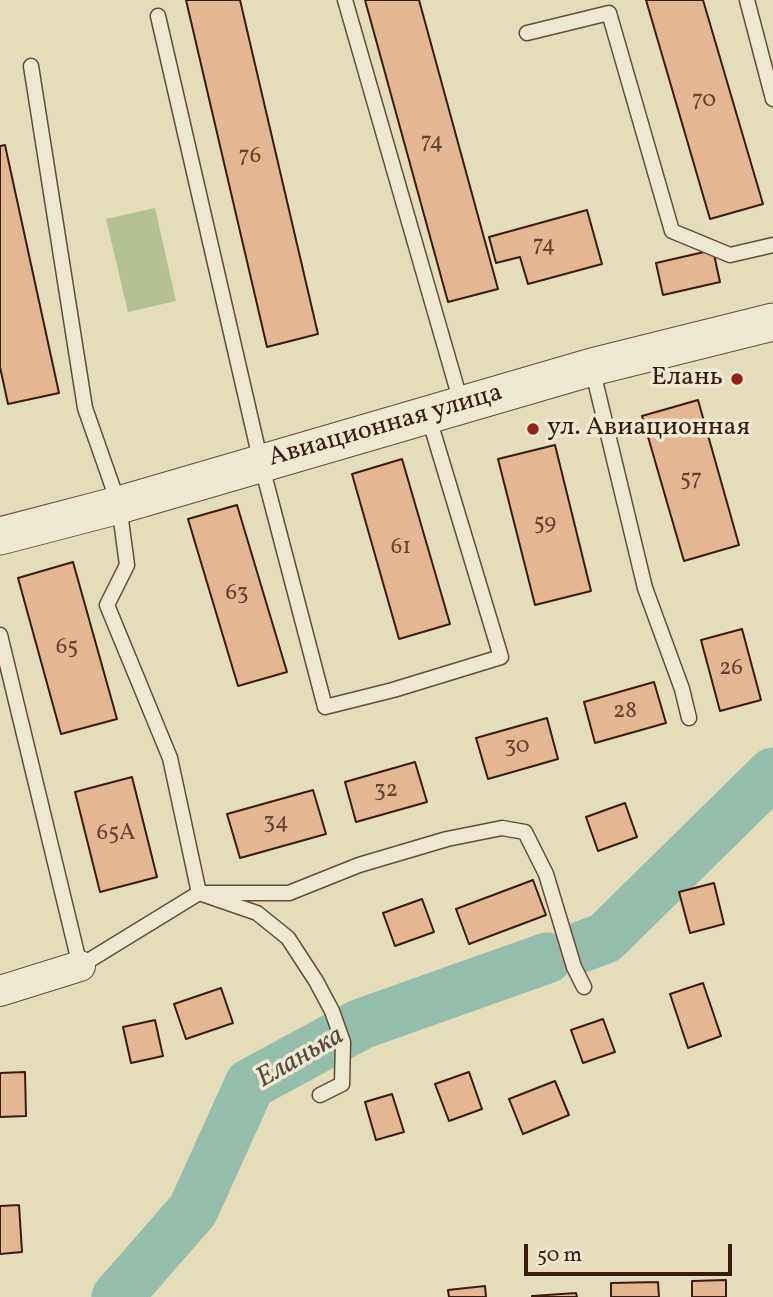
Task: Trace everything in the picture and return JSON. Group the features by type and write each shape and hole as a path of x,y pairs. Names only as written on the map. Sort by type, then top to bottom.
{"street":[{"name":"Авиационная улица","path":"0,536 119,505 592,367 773,322"},
{"path":"0,991 80,966"}],"lane":[{"path":"345,0 463,406"},
{"path":"747,0 773,99"},
{"path":"527,33 609,13 672,231 730,255 773,245"},
{"path":"158,16 261,463 325,707 393,690 501,657 427,414"},
{"path":"31,66 85,408 119,505 127,565 107,605 170,758 199,894"},
{"path":"592,367 645,589 682,689 689,718"},
{"path":"0,635 80,966 199,894 289,893 359,865 447,839 502,828 525,832 546,874 574,967 584,987"},
{"path":"199,894 257,912 288,938 316,981 332,1011 343,1042 342,1084 320,1095"}],"green space":[{"path":"155,208 176,301 128,312 106,219"}],"building":[{"path":"186,0 240,0 318,334 267,347"},
{"path":"365,0 419,0 498,289 448,302"},
{"path":"646,0 703,0 763,204 710,219"},
{"path":"5,145 59,393 8,404 0,367 0,146"},
{"path":"587,210 602,264 528,284 520,257 496,263 489,237"},
{"path":"713,250 720,282 663,295 656,263"},
{"path":"698,400 739,545 684,561 642,416"},
{"path":"555,445 591,591 535,605 498,459"},
{"path":"402,459 450,624 399,639 352,474"},
{"path":"237,505 287,672 238,686 188,519"},
{"path":"73,562 117,719 61,734 18,578"},
{"path":"742,629 761,700 720,711 701,640"},
{"path":"654,682 666,723 595,743 584,702"},
{"path":"547,718 558,759 488,779 476,738"},
{"path":"415,762 427,802 356,822 345,782"},
{"path":"132,777 157,877 100,892 75,792"},
{"path":"313,790 326,834 240,858 227,814"},
{"path":"625,803 637,837 598,851 586,817"},
{"path":"533,880 546,915 469,944 456,909"},
{"path":"714,883 724,924 690,933 679,892"},
{"path":"422,899 434,932 395,946 383,913"},
{"path":"703,983 721,1036 688,1048 670,994"},
{"path":"221,988 233,1023 186,1039 174,1004"},
{"path":"603,1019 615,1052 583,1063 571,1030"},
{"path":"155,1020 163,1056 131,1063 123,1027"},
{"path":"25,1072 26,1116 0,1117 0,1073"},
{"path":"469,1072 482,1109 449,1121 435,1084"},
{"path":"555,1081 569,1115 523,1134 509,1099"},
{"path":"392,1094 404,1132 376,1140 365,1102"},
{"path":"19,1205 22,1252 0,1254 0,1206"},
{"path":"726,1280 726,1297 692,1297 692,1281"},
{"path":"658,1282 659,1297 611,1297 611,1283"},
{"path":"485,1286 486,1297 449,1297 448,1290"},
{"path":"576,1293 577,1297 532,1297 532,1296"}],"waterway":[{"name":"Еланька","path":"581,947 605,938 773,773"},
{"name":"Еланька","path":"117,1297 193,1210 250,1084 361,1024 547,958"}],"place":[{"name":"Елань","path":"737,379"},
{"name":"ул. Авиационная","path":"533,429"}]}
